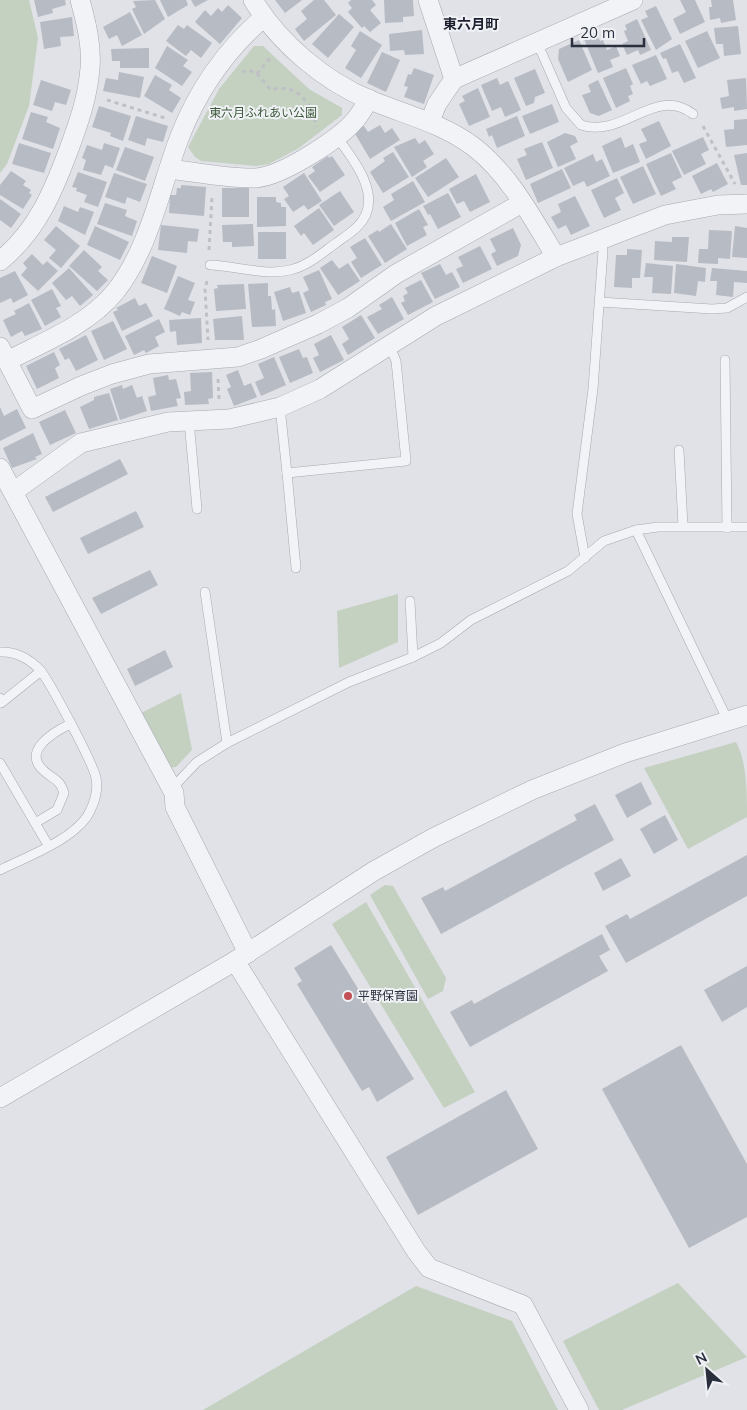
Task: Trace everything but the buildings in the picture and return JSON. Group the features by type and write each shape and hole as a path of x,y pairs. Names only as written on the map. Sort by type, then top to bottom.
{"street":[{"path":"0,260 16,248 46,207 73,138 87,94 90,66 88,38 80,0"},
{"path":"253,0 264,16 297,52 318,70 369,100 430,121 475,148 502,175 556,257"},
{"path":"428,0 454,79"},
{"path":"430,121 437,104 454,79 537,42 602,7 633,0"},
{"path":"264,16 244,35 208,80 191,109 142,245 130,271 114,294 94,313 69,329 4,354 32,409 112,374 149,364 217,360 238,357 261,349 318,324 348,308 396,274 522,203"},
{"path":"169,169 236,177 256,178 272,175 294,164 336,136 356,120 369,100"},
{"path":"8,491 81,443 168,422 219,420 280,407 320,389 390,347 436,316 556,257 665,215 742,204"},
{"path":"0,468 8,491 174,793 175,807 241,957 416,1251 429,1268 523,1305 579,1410"},
{"path":"0,1098 241,957 374,871 449,830 532,790 625,753 747,715"}],"lane":[{"path":"537,42 566,108 581,125 602,129 660,106 672,104 683,106 694,114"},
{"path":"210,264 265,272 290,270 311,261 358,226 368,209 369,192 364,177 336,136"},
{"path":"586,558 577,514 593,389 603,250 600,240"},
{"path":"600,302 712,310 727,308 747,297"},
{"path":"287,473 406,461 396,361 390,347"},
{"path":"725,360 727,528"},
{"path":"280,407 296,568"},
{"path":"189,421 197,509"},
{"path":"679,450 682,526"},
{"path":"174,793 177,783 197,762 227,743 349,682 413,657 441,643 471,620 568,571 586,558 604,541 636,530 682,526 727,528 747,526"},
{"path":"636,530 728,721"},
{"path":"205,592 227,743"},
{"path":"410,601 413,657"},
{"path":"0,652 13,653 24,658 41,671 96,776 95,800 84,822 48,845 0,870"},
{"path":"0,698 1,703 41,671"},
{"path":"35,823 57,810 64,793 60,782 42,768 37,758 40,745 49,735 70,724"},
{"path":"0,763 48,845"}],"path":[{"path":"256,74 276,51"},
{"path":"238,73 249,70 256,74 271,90 290,88 306,100 315,115 316,129"},
{"path":"87,94 184,126"},
{"path":"694,114 709,133 742,204"},
{"path":"217,360 219,420"}],"green space":[{"path":"0,0 29,0 38,38 29,106 7,164 0,173"},
{"name":"東六月ふれあい公園","path":"254,46 263,46 309,89 342,108 342,115 299,148 269,164 256,166 201,161 195,157 188,147 219,89"},
{"path":"398,594 398,642 339,668 337,611"},
{"path":"181,693 192,750 176,767 169,768 141,713"},
{"path":"736,742 744,768 747,817 688,849 644,768"},
{"path":"385,885 393,886 446,978 443,991 428,999 370,895"},
{"path":"366,902 475,1092 444,1108 332,924"},
{"path":"678,1283 747,1357 622,1410 599,1410 563,1341"},
{"path":"416,1286 512,1321 558,1410 203,1410"}],"place":[{"name":"平野保育園","path":"348,996"}],"district":[{"name":"東六月町","path":"471,24"}]}
